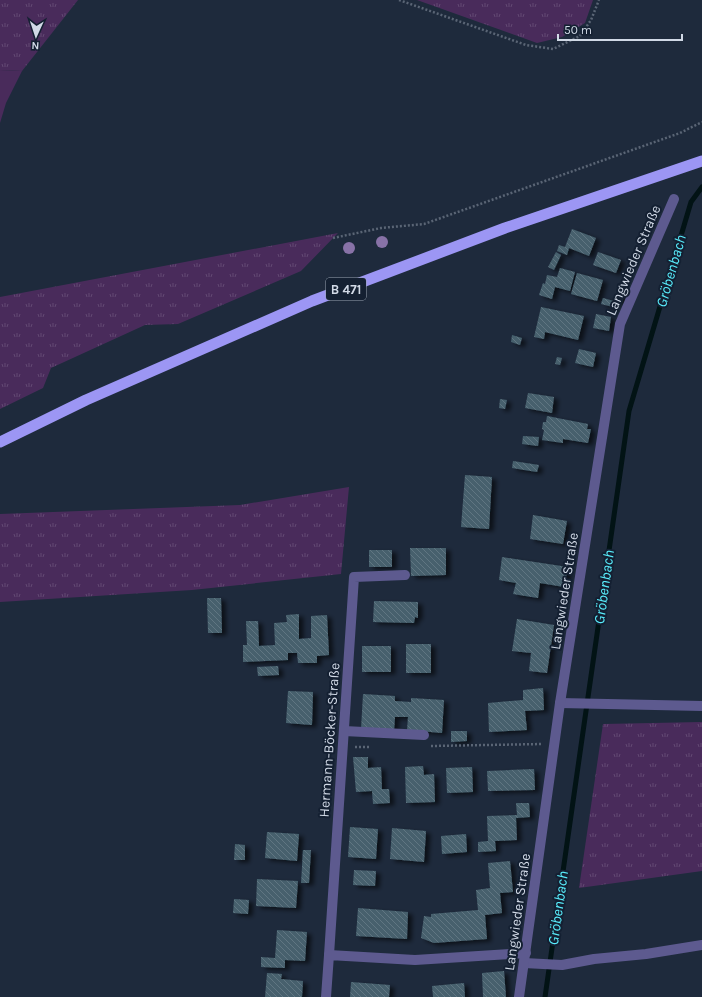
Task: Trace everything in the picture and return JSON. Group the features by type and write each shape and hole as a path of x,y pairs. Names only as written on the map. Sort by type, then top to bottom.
{"highway":[{"name":"B 471","path":"0,442 86,400 312,301 505,228 702,162"}],"street":[{"name":"Langwieder Straße","path":"519,997 560,703 620,324 674,199"},
{"name":"Hermann-Böcker-Straße","path":"326,997 354,577 405,575"},
{"path":"560,703 702,706"},
{"path":"344,732 424,735"},
{"path":"328,955 415,960 525,958 538,964 562,965 594,958 646,954 702,946"}],"path":[{"path":"399,0 526,45 553,49 580,36 591,20 599,0"},
{"path":"333,238 381,228 424,224 680,133 702,122"},
{"path":"429,746 555,744"},
{"path":"342,748 374,747"}],"green space":[{"path":"0,0 78,0 22,71 0,70"},
{"path":"417,0 593,0 585,23 562,37 537,43"},
{"path":"0,70 22,71 6,103 0,123"},
{"path":"338,233 301,271 178,324 145,325 51,368 43,388 0,409 0,297"},
{"path":"349,487 341,574 192,590 0,602 0,514 240,505"},
{"path":"702,722 702,871 579,888 603,724"}],"building":[{"path":"572,229 596,238 589,256 569,248 567,255 557,251 559,245 565,247"},
{"path":"556,252 561,255 554,270 548,267"},
{"path":"598,252 621,260 616,273 593,265"},
{"path":"560,268 575,272 570,291 555,287 552,299 539,295 543,283 545,284 547,275 557,277"},
{"path":"577,273 603,280 597,301 571,294"},
{"path":"617,294 623,296 622,302 615,301"},
{"path":"603,298 614,301 613,307 601,304"},
{"path":"541,307 584,316 578,340 545,332 544,339 534,337"},
{"path":"596,314 611,317 609,331 593,328"},
{"path":"512,335 522,338 520,345 511,342"},
{"path":"579,349 596,353 593,367 575,363"},
{"path":"557,357 562,358 560,365 555,364"},
{"path":"528,393 554,397 552,413 525,408"},
{"path":"500,399 507,400 505,409 499,408"},
{"path":"547,416 588,424 587,429 591,429 588,443 563,439 563,443 542,440 544,430 542,429 543,422 546,422"},
{"path":"523,436 539,437 538,446 522,444"},
{"path":"513,461 539,465 537,472 512,468"},
{"path":"465,475 492,477 489,529 461,527"},
{"path":"533,515 567,521 563,544 530,539"},
{"path":"410,548 446,548 446,575 411,576"},
{"path":"369,550 392,550 392,567 369,567"},
{"path":"502,557 568,567 564,587 540,583 538,598 513,594 516,583 499,580"},
{"path":"207,598 221,598 222,633 208,633"},
{"path":"374,601 418,602 418,618 415,617 414,623 373,622"},
{"path":"299,614 299,639 311,638 311,616 327,615 329,655 317,656 317,663 298,663 297,653 288,653 288,660 243,662 243,645 247,645 246,621 258,621 259,646 275,645 274,623 287,622 286,615"},
{"path":"517,619 554,625 547,673 529,671 531,653 512,651"},
{"path":"406,644 431,644 431,673 406,673"},
{"path":"362,646 391,646 391,672 362,672"},
{"path":"278,666 279,675 258,676 257,667"},
{"path":"543,688 544,710 525,711 527,730 489,732 488,703 523,700 523,690"},
{"path":"288,691 313,692 312,725 286,723"},
{"path":"363,694 395,696 395,701 411,702 411,698 444,700 442,733 407,730 408,717 395,717 394,731 361,729"},
{"path":"451,731 467,731 467,741 451,742"},
{"path":"353,757 368,757 368,768 381,767 382,789 389,789 390,803 373,804 372,791 356,792"},
{"path":"423,766 424,775 434,774 435,802 406,803 405,767"},
{"path":"472,767 473,792 447,793 446,768"},
{"path":"534,769 535,790 488,791 487,771"},
{"path":"516,803 529,803 530,817 516,818 517,840 495,841 496,851 478,852 478,842 488,841 487,816 517,815"},
{"path":"350,827 378,829 376,859 348,857"},
{"path":"392,828 426,831 424,862 390,859"},
{"path":"267,832 299,834 297,861 265,858"},
{"path":"466,834 467,852 442,854 441,836"},
{"path":"235,844 245,845 245,860 234,860"},
{"path":"303,850 311,850 309,883 301,883"},
{"path":"510,861 513,892 500,893 502,913 485,915 487,939 434,943 421,938 424,916 431,917 431,914 478,910 476,890 490,888 488,863"},
{"path":"354,870 376,871 375,886 353,885"},
{"path":"257,879 298,881 296,908 256,906"},
{"path":"234,899 249,900 248,914 233,913"},
{"path":"358,908 408,912 407,939 356,936"},
{"path":"277,930 307,932 305,961 285,960 285,968 261,967 261,957 275,958"},
{"path":"504,971 506,997 483,997 482,973"},
{"path":"267,973 282,974 281,979 303,981 302,997 265,997"},
{"path":"351,982 390,985 389,997 350,997"},
{"path":"464,983 465,997 433,997 432,986"}],"waterway":[{"name":"Gröbenbach","path":"545,997 629,411 691,202 702,187"}]}
